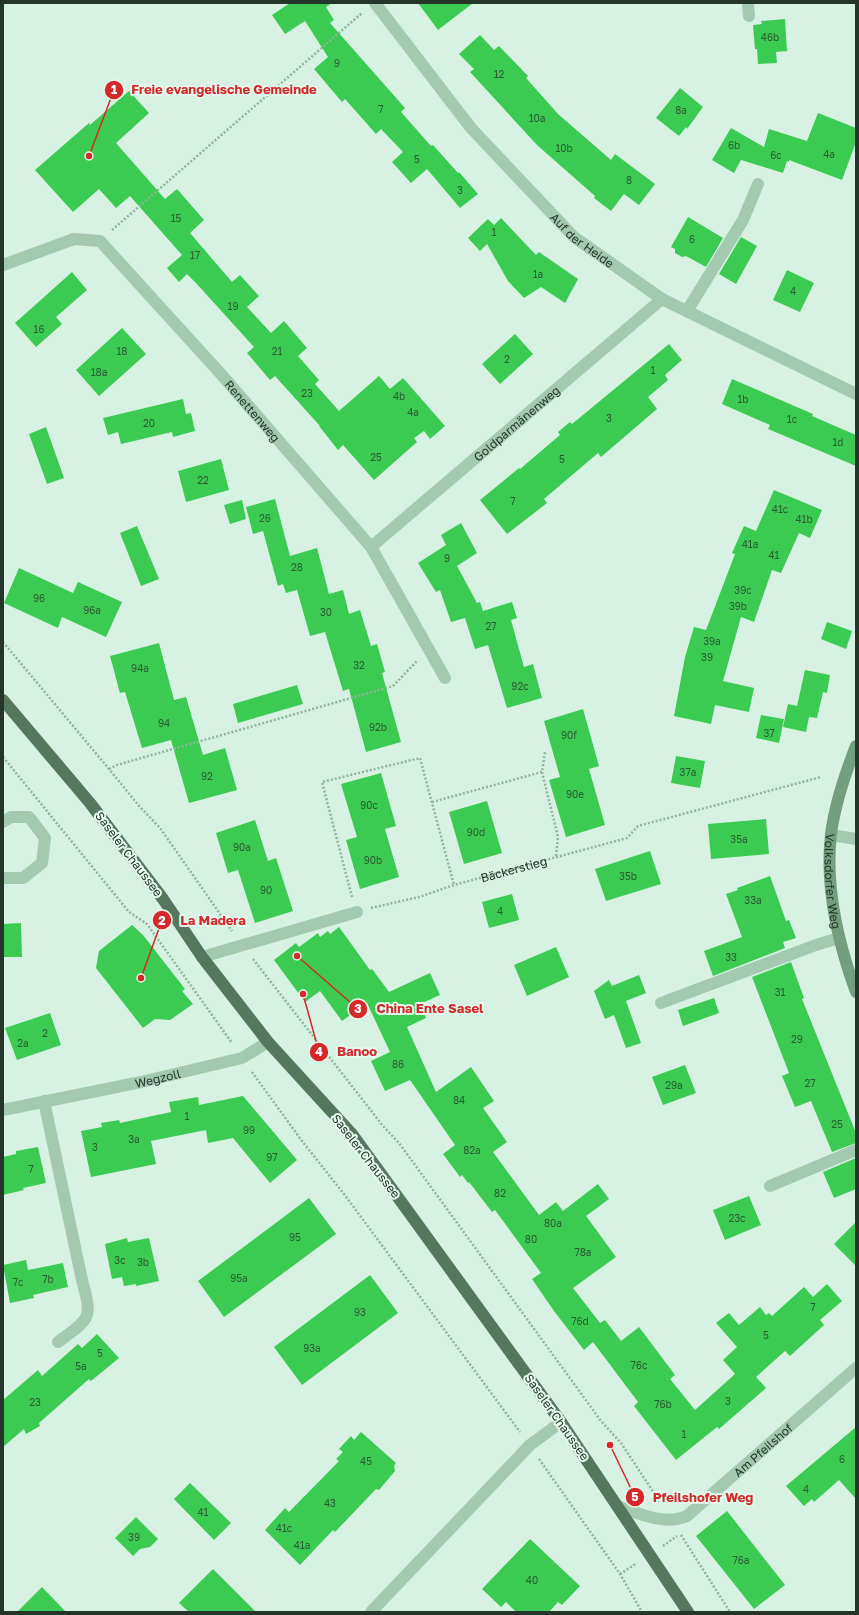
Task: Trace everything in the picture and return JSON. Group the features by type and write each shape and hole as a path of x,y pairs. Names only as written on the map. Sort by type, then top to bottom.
{"main road":[{"name":"Saseler Chaussee","path":"3,700 90,803 163,899 202,957 268,1042 352,1134 561,1422 688,1612"}],"street":[{"name":"Auf der Heide","path":"375,3 471,128 574,237 662,299 856,394"},
{"path":"748,3 749,16"},
{"path":"687,311 743,220 758,184"},
{"path":"3,264 74,239 100,241"},
{"name":"Renettenweg","path":"100,241 220,374 371,547 445,678"},
{"name":"Goldparmänenweg","path":"371,547 662,299"},
{"name":"Volksdorfer Weg","path":"856,746 844,777 831,835 830,877 833,906 839,938 846,965 856,992"},
{"path":"3,822 11,817 28,817 45,838 42,863 23,878 3,878"},
{"path":"831,835 856,839"},
{"path":"202,957 357,912"},
{"path":"337,918 349,923"},
{"path":"660,1003 816,945 839,938"},
{"name":"Wegzoll","path":"3,1110 141,1082 242,1058 268,1042"},
{"path":"44,1102 88,1303 86,1319 82,1324 58,1342"},
{"path":"770,1186 856,1150"},
{"name":"Am Pfeilshof","path":"617,1506 653,1517 670,1519 683,1517 692,1512 856,1368"},
{"path":"371,1612 530,1445 561,1422"}],"path":[{"path":"100,241 363,12"},
{"path":"3,642 140,807 169,839 242,945 376,1118 399,1143 601,1421 621,1443 648,1481 670,1519 730,1612"},
{"path":"109,769 117,765 393,686 428,649"},
{"path":"545,752 542,772 558,837 556,856"},
{"path":"3,757 129,912 147,924 302,1141 344,1194 530,1445 620,1574 642,1612"},
{"path":"352,896 322,782 420,758 454,885"},
{"path":"432,802 542,772"},
{"name":"Bäckerstieg","path":"357,912 419,897 454,885 556,856 627,838 638,826 821,777"}],"building":[{"path":"290,3 332,3 326,7 334,20 330,23 405,108 401,112 431,146 433,145 478,194 460,208 427,169 411,183 392,162 403,152 381,129 376,134 345,99 342,102 314,69 328,57 305,21 285,34 272,15"},
{"path":"418,3 473,3 438,30"},
{"path":"785,19 787,51 776,52 777,63 758,64 753,25 762,24 761,21"},
{"path":"480,35 494,50 499,46 528,76 526,78 558,114 611,160 615,154 655,184 639,205 624,194 611,211 594,198 595,196 537,145 470,72 474,69 459,54"},
{"path":"680,88 703,107 687,129 686,127 679,136 656,118"},
{"path":"129,91 149,113 116,143 165,199 177,189 204,220 190,233 232,282 240,275 259,296 247,307 271,333 284,321 307,348 298,356 319,380 315,384 339,411 379,376 390,389 403,378 445,426 430,439 424,431 414,438 417,442 374,480 343,445 338,450 320,426 275,376 270,380 247,353 254,347 196,283 187,274 179,282 167,268 182,255 130,196 116,208 99,189 73,212 35,170 89,123 90,125"},
{"path":"818,113 856,128 856,142 842,180 789,160 789,162 787,161 783,173 741,160 734,173 712,160 731,128 764,147 769,129 807,141"},
{"path":"688,217 723,238 706,267 686,256 682,257 675,253 675,249 671,247"},
{"path":"501,218 536,255 539,252 578,279 565,303 541,287 524,298 508,281 487,244 480,251 468,238 488,219 494,225"},
{"path":"741,237 757,246 736,284 719,274"},
{"path":"787,270 814,283 800,312 773,300"},
{"path":"72,272 87,290 56,317 62,324 36,347 15,323"},
{"path":"122,328 146,354 99,396 76,370"},
{"path":"515,334 533,354 500,384 482,364"},
{"path":"669,344 682,360 665,375 668,380 648,397 657,409 601,457 598,453 544,499 547,503 507,534 480,500 560,435 558,432 570,422 572,424"},
{"path":"732,379 813,414 812,416 856,435 856,466 768,429 770,425 722,404"},
{"path":"183,399 186,414 191,413 195,431 173,437 172,432 121,444 118,432 108,435 103,418"},
{"path":"46,427 64,478 47,484 29,434"},
{"path":"221,459 229,490 186,502 178,471"},
{"path":"774,490 822,510 810,538 799,533 781,573 772,570 754,622 741,617 723,681 754,688 749,712 715,705 711,724 674,716 685,657 694,627 706,630 735,554 732,553 744,526 756,531"},
{"path":"275,499 290,556 317,548 329,594 343,590 349,614 360,610 371,646 377,644 385,672 382,673 401,742 366,752 349,689 343,691 325,632 310,636 297,590 286,593 283,584 278,586 263,531 253,534 246,507"},
{"path":"242,500 246,519 230,524 224,505"},
{"path":"461,523 477,553 457,566 477,603 480,602 483,611 512,602 517,618 511,620 524,667 533,664 542,698 507,708 488,645 475,649 465,618 451,622 440,590 436,592 418,563 446,545 441,535"},
{"path":"137,526 159,579 141,586 120,533"},
{"path":"19,568 73,593 78,582 122,602 106,637 62,617 58,628 4,603"},
{"path":"827,622 852,631 846,649 821,639"},
{"path":"159,643 174,700 186,697 203,755 225,748 237,790 189,803 171,740 142,748 125,692 120,693 110,656"},
{"path":"805,670 830,675 827,693 823,692 817,718 809,717 806,732 783,727 788,704 797,706"},
{"path":"297,685 303,704 238,723 233,704"},
{"path":"583,709 599,766 589,769 605,825 566,837 549,780 560,777 544,721"},
{"path":"761,715 784,719 779,743 756,738"},
{"path":"676,756 705,761 700,788 671,783"},
{"path":"381,773 396,826 385,829 399,877 360,889 346,840 357,837 341,784"},
{"path":"487,801 502,853 464,864 449,812"},
{"path":"766,819 769,854 711,859 708,824"},
{"path":"255,820 268,861 276,858 293,911 255,923 238,870 228,873 216,833"},
{"path":"650,851 661,884 606,901 595,869"},
{"path":"770,876 786,921 789,920 796,938 783,942 785,948 713,976 704,951 742,937 726,894 738,890 737,888"},
{"path":"512,894 519,920 489,928 482,902"},
{"path":"21,923 22,957 3,957 3,924"},
{"path":"132,925 143,935 185,989 182,991 193,1004 170,1020 155,1019 143,1028 96,968 99,951"},
{"path":"339,927 370,970 372,969 389,992 430,973 440,995 420,1004 426,1018 407,1027 436,1092 471,1067 494,1101 483,1108 507,1142 493,1152 539,1215 556,1202 563,1211 598,1184 609,1199 586,1216 616,1257 573,1288 600,1323 605,1320 621,1341 639,1327 675,1375 670,1379 695,1410 735,1374 723,1360 737,1347 716,1323 729,1313 739,1325 760,1307 766,1315 769,1313 772,1316 804,1287 813,1297 827,1284 842,1301 820,1320 824,1325 790,1356 785,1351 756,1377 766,1388 719,1429 717,1427 676,1460 634,1406 638,1402 593,1342 584,1350 554,1311 532,1279 541,1273 495,1210 492,1212 469,1182 468,1183 462,1175 460,1177 443,1154 455,1145 410,1080 385,1091 371,1061 390,1052 367,1003 342,1021 320,991 305,1002 274,960 296,943 299,947 318,933 320,937 328,931 330,934"},
{"path":"556,947 569,977 527,996 514,965"},
{"path":"791,962 804,998 802,999 856,1133 856,1143 832,1152 811,1101 795,1107 782,1076 789,1073 752,977"},
{"path":"639,975 646,993 626,1001 641,1043 626,1048 614,1015 605,1019 594,991 609,980 612,986"},
{"path":"714,998 719,1013 683,1026 678,1010"},
{"path":"50,1013 61,1045 17,1060 5,1028"},
{"path":"685,1065 696,1093 663,1105 652,1077"},
{"path":"243,1096 297,1160 270,1183 233,1138 208,1143 206,1130 151,1141 156,1164 91,1177 81,1131 102,1127 101,1123 119,1120 120,1123 171,1112 169,1102 198,1097 199,1105"},
{"path":"38,1147 46,1183 23,1188 24,1190 3,1195 3,1157 16,1154 16,1151"},
{"path":"856,1158 856,1189 834,1198 823,1172"},
{"path":"749,1196 761,1225 725,1240 713,1210"},
{"path":"309,1198 336,1234 224,1317 198,1281"},
{"path":"856,1222 856,1266 834,1244"},
{"path":"127,1238 128,1242 149,1238 159,1281 136,1286 136,1284 124,1286 122,1277 112,1279 105,1244"},
{"path":"26,1260 28,1270 63,1263 68,1287 33,1295 34,1298 10,1303 3,1265"},
{"path":"370,1275 398,1313 302,1385 274,1347"},
{"path":"97,1334 119,1358 91,1381 89,1379 39,1423 40,1426 26,1434 24,1429 3,1447 3,1400 38,1370 42,1376 78,1344 82,1348"},
{"path":"856,1427 856,1499 839,1480 814,1502 812,1499 804,1506 786,1486"},
{"path":"361,1432 396,1463 394,1466 395,1471 379,1490 376,1489 335,1532 333,1530 300,1565 265,1530 285,1508 289,1512 339,1461 336,1459 343,1452 339,1449 351,1436 354,1440"},
{"path":"190,1483 231,1523 214,1540 174,1499"},
{"path":"727,1511 785,1585 754,1609 696,1536"},
{"path":"136,1517 158,1539 150,1547 140,1549 133,1556 115,1538"},
{"path":"530,1539 580,1586 562,1605 558,1602 549,1612 516,1612 506,1602 501,1607 482,1589"},
{"path":"213,1569 256,1612 189,1612 179,1603"},
{"path":"42,1587 66,1612 17,1612"}],"place":[{"name":"Freie evangelische Gemeinde","path":"89,156"},
{"name":"China Ente Sasel","path":"297,956"},
{"name":"La Madera","path":"141,978"},
{"name":"Banoo","path":"303,994"},
{"name":"Pfeilshofer Weg","path":"610,1445"}]}
